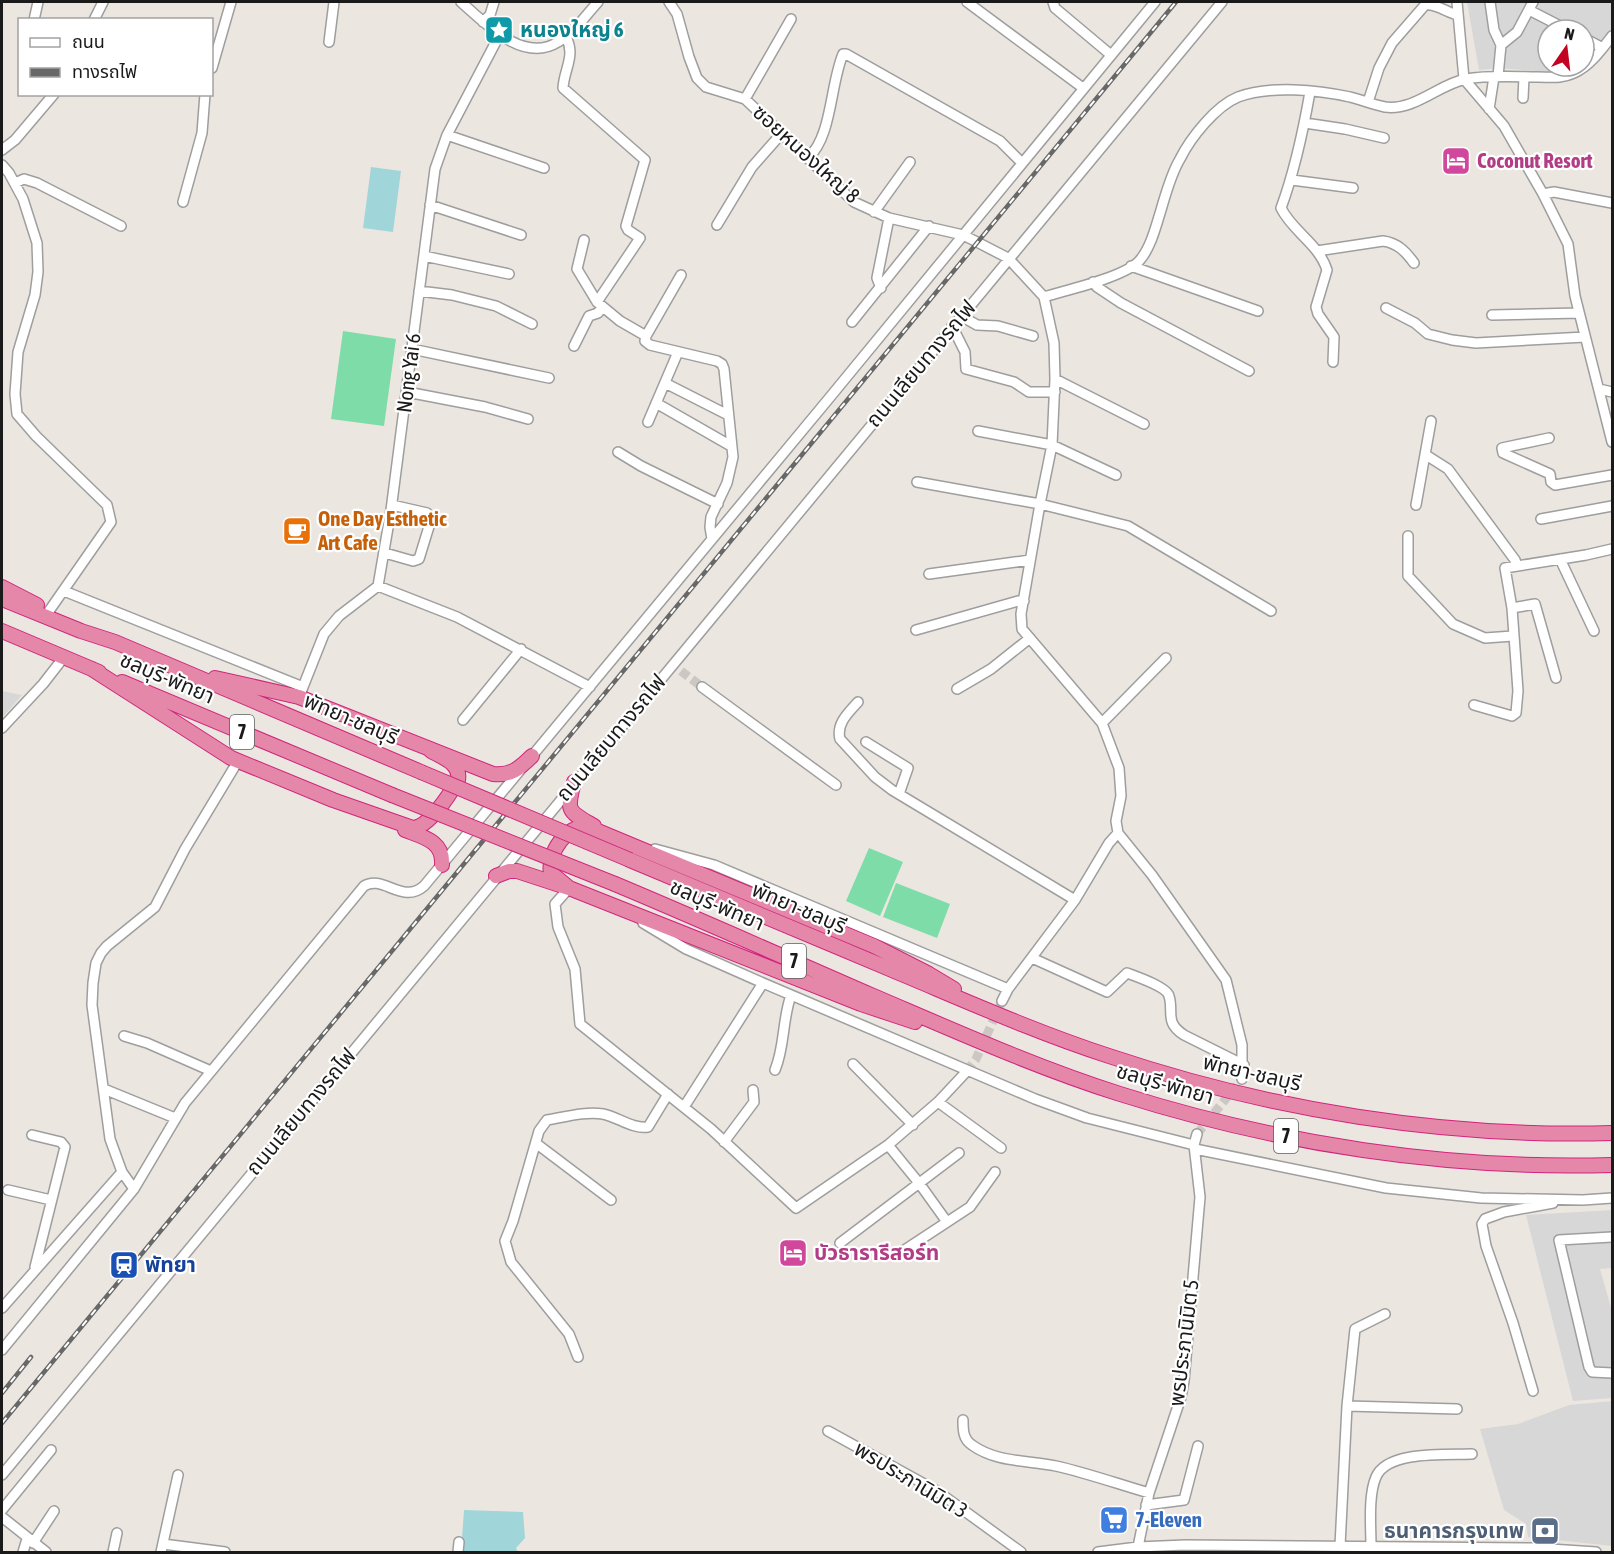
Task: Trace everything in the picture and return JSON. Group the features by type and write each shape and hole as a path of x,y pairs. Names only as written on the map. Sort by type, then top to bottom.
{"highway":[{"path":"2,587 115,642"},
{"name":"พัทยา-ชลบุรี","path":"2,599 81,631 115,642 989,1011 1109,1056 1236,1093 1374,1119 1439,1127 1517,1132 1612,1133"},
{"name":"ชลบุรี-พัทยา","path":"2,631 392,795 647,898 973,1039 1118,1093 1188,1114 1286,1136 1393,1154 1448,1161 1501,1164 1612,1165"},
{"path":"92,669 238,761 434,842 440,848 443,856 442,865"},
{"path":"178,670 301,692 431,751 486,772 496,774 515,771 532,756"},
{"path":"333,800 409,827 419,827 433,815 453,789 459,775 455,766 431,751"},
{"path":"574,782 568,803 571,811 602,831"},
{"path":"569,888 550,873 550,860 555,850 572,830 576,827 588,826 874,946 929,974 989,1011"},
{"path":"496,876 509,871 517,871 569,888 861,1004 973,1039"}],"street":[{"path":"34,18 38,2"},
{"path":"95,18 104,2"},
{"path":"213,65 231,2"},
{"path":"329,42 334,2"},
{"path":"461,2 500,34 526,47 539,48 557,43 566,36 598,2"},
{"path":"483,22 489,15 494,2"},
{"name":"ซอยหนองใหญ่ 8","path":"669,2 677,14 688,57 697,78 706,87 745,99 854,202 889,218 963,235 1008,258"},
{"path":"968,2 1083,88"},
{"path":"1053,2 1055,8 1111,55"},
{"path":"2,1350 134,1189 175,1118 211,1071 364,886 374,883 406,893 414,893 424,886 1155,2"},
{"name":"ถนนเลียบทางรถไฟ","path":"2,1475 1222,2"},
{"path":"1457,2 1464,79 1504,126 1543,194 1568,244 1579,313 1612,442"},
{"path":"1490,2 1494,30 1501,45 1490,109"},
{"path":"1368,102 1379,68 1392,43 1425,5 1430,4 1458,15"},
{"path":"1501,45 1517,32 1531,6 1550,18"},
{"path":"745,99 791,19"},
{"name":"Nong Yai 6","path":"378,586 392,506 435,169 447,135 500,34"},
{"path":"566,36 570,49 570,61 563,88 645,159 626,226 640,238 599,304 598,313 589,316 574,346"},
{"path":"1044,297 1121,272 1140,261 1152,238 1179,159 1218,110 1238,98 1268,90 1310,92 1349,97 1386,107 1398,107 1464,79 1560,78 1575,73 1601,51 1612,36"},
{"path":"808,158 814,153 826,128 833,87 843,54 846,54 1000,141 1022,163"},
{"path":"1523,98 1524,77"},
{"path":"1310,92 1292,180 1281,208 1317,251 1327,270 1316,308 1334,337 1333,362"},
{"path":"2,150 15,140 52,96"},
{"path":"183,202 202,133 205,96"},
{"path":"1305,123 1384,138"},
{"path":"717,225 752,167 782,133"},
{"path":"447,135 544,168"},
{"path":"874,212 910,162"},
{"path":"2,165 23,198 37,243 36,295 18,352 15,394 18,414 36,436 107,505 111,522 49,611"},
{"path":"15,183 24,179 37,183 121,226"},
{"path":"1292,180 1353,188"},
{"path":"1543,194 1554,192 1612,203"},
{"path":"430,205 520,235"},
{"path":"881,288 877,278 889,218"},
{"path":"852,322 929,226"},
{"path":"584,240 577,269 599,304 620,321 646,336"},
{"path":"1317,251 1383,241 1398,245 1414,263"},
{"path":"424,256 509,274"},
{"path":"1008,258 1044,297 1053,335 1055,379 1052,445 1021,614 1023,628 1102,723 1119,768 1121,796 1116,821 1118,833 1152,875 1226,980 1242,1045 1244,1065 1242,1079"},
{"path":"1131,266 1258,311"},
{"path":"681,275 645,340 650,345 722,364 724,369 733,457 731,469 711,517 712,539"},
{"path":"1094,282 1097,287 1121,303 1249,371"},
{"path":"419,291 452,295 496,306 532,324"},
{"path":"1386,308 1415,323 1428,334 1452,340 1476,343 1586,337"},
{"path":"1492,315 1579,313"},
{"path":"962,316 977,325 998,326 1033,336"},
{"path":"952,326 966,352 966,369 1014,382 1029,392 1054,392"},
{"path":"412,349 549,378"},
{"path":"648,422 678,352"},
{"path":"1055,379 1144,424"},
{"path":"665,382 728,415"},
{"path":"1599,389 1612,392"},
{"path":"407,392 485,407 528,419"},
{"path":"656,403 731,446"},
{"path":"1416,505 1431,421"},
{"path":"978,431 1052,445 1116,475"},
{"path":"1549,438 1502,448 1503,453 1550,474 1551,482 1555,485 1612,475"},
{"path":"618,452 641,466 718,504"},
{"path":"1426,455 1448,469 1515,560 1517,566"},
{"path":"916,482 1040,504 1128,526 1271,611"},
{"path":"385,553 414,561 419,559 431,520 427,513 392,506"},
{"path":"1541,519 1612,506"},
{"path":"1408,536 1408,576 1452,624 1485,638 1513,636"},
{"path":"1474,705 1512,716 1516,713 1518,691 1512,608 1505,568 1612,549"},
{"path":"928,574 1030,560"},
{"path":"1560,560 1594,631"},
{"path":"64,591 301,692 324,634 339,616 378,586 453,615 590,687"},
{"path":"916,630 1024,601"},
{"path":"1512,608 1535,604 1556,678"},
{"path":"957,689 991,669 1030,638"},
{"path":"463,720 521,649"},
{"path":"2,728 43,684 64,657"},
{"path":"1102,723 1166,658"},
{"path":"672,664 681,672"},
{"path":"702,687 836,785"},
{"path":"858,702 841,723 838,732 840,739 875,777 898,794 1075,900"},
{"path":"866,742 908,768 898,794"},
{"path":"134,1189 122,1172 110,1139 92,1005 96,963 107,946 154,907 185,849 238,761"},
{"path":"1002,1000 1075,900 1109,843 1118,833"},
{"path":"629,842 714,865 1008,989"},
{"path":"569,888 555,904 558,927 575,969 580,1024 684,1107 796,1208 888,1145 938,1102 967,1071"},
{"path":"616,906 686,949 967,1071 1087,1118 1194,1147 1386,1188 1482,1198 1560,1200 1612,1198"},
{"path":"1032,958 1107,992 1127,974 1164,989 1169,995 1170,1013 1175,1028 1184,1035 1244,1065"},
{"path":"684,1107 763,983"},
{"path":"775,1070 780,1059 785,1014 791,995"},
{"path":"124,1036 147,1043 211,1071"},
{"path":"853,1064 912,1125"},
{"path":"104,1089 175,1118"},
{"path":"724,1142 754,1102 753,1090"},
{"path":"578,1357 569,1334 511,1262 506,1249 505,1241 537,1144 539,1131 547,1120 601,1114 639,1127 648,1127 668,1094"},
{"path":"938,1102 1001,1148"},
{"name":"พรประภานิมิต 5","path":"1138,1546 1149,1493 1181,1397 1184,1381 1200,1197 1194,1147 1197,1134"},
{"path":"32,1135 64,1144 34,1269"},
{"path":"537,1144 611,1200"},
{"path":"888,1145 947,1222"},
{"path":"840,1243 959,1153"},
{"path":"2,1308 34,1269 122,1172"},
{"path":"903,1251 970,1207 995,1172"},
{"path":"8,1190 51,1200"},
{"path":"1533,1391 1513,1323 1486,1246 1482,1224 1485,1219 1504,1212 1547,1205 1560,1200"},
{"path":"1612,1237 1559,1240 1589,1367 1592,1372 1612,1373"},
{"path":"1341,1549 1347,1406 1355,1329 1385,1314"},
{"path":"1347,1406 1457,1410"},
{"path":"963,1420 963,1432 967,1441 989,1453 1013,1461 1056,1466 1149,1493"},
{"name":"พรประภานิมิต 3","path":"828,1431 937,1491 1021,1552"},
{"path":"1146,1504 1184,1500 1198,1446"},
{"path":"2,1510 51,1450"},
{"path":"1371,1546 1372,1501 1376,1475 1400,1458 1472,1454"},
{"path":"178,1475 162,1548 225,1552"},
{"path":"23,1552 54,1511"},
{"path":"2,1517 46,1552"},
{"path":"113,1552 117,1533"},
{"path":"458,1552 459,1542"},
{"path":"1102,1552 1126,1550 1138,1546 1341,1549 1371,1546 1535,1548 1596,1552"}],"shaded area":[{"path":"1467,2 1612,2 1612,29 1596,48 1596,18 1536,18 1536,71 1499,68 1479,70"},
{"path":"2,691 22,695 2,718"},
{"path":"1612,1210 1612,1268 1600,1269 1612,1311 1612,1398 1573,1401 1526,1215"},
{"path":"1612,1401 1612,1546 1528,1537 1526,1524 1504,1510 1480,1429 1518,1424 1569,1405"}],"green space":[{"path":"343,331 396,339 384,426 331,419"},
{"path":"869,848 903,862 880,916 846,901"},
{"path":"896,883 950,904 937,938 883,917"}],"water":[{"path":"371,167 401,171 393,232 363,228"},
{"path":"464,1510 523,1512 525,1538 516,1548 518,1552 461,1552"}],"tunnel":[{"path":"681,671 702,687"},
{"path":"967,1071 976,1059 1002,1001"},
{"path":"1197,1134 1242,1079"}],"railway":[{"path":"2,1423 1176,2"},
{"path":"2,1393 31,1357"}],"place":[{"name":"หนองใหญ่ 6","path":"499,30"},
{"name":"Coconut Resort","path":"1456,161"},
{"name":"One Day Esthetic Art Cafe","path":"297,531"},
{"name":"บัวธารารีสอร์ท","path":"793,1253"},
{"name":"พัทยา","path":"124,1265"},
{"name":"7-Eleven","path":"1114,1520"},
{"name":"ธนาคารกรุงเทพ","path":"1545,1531"}]}
